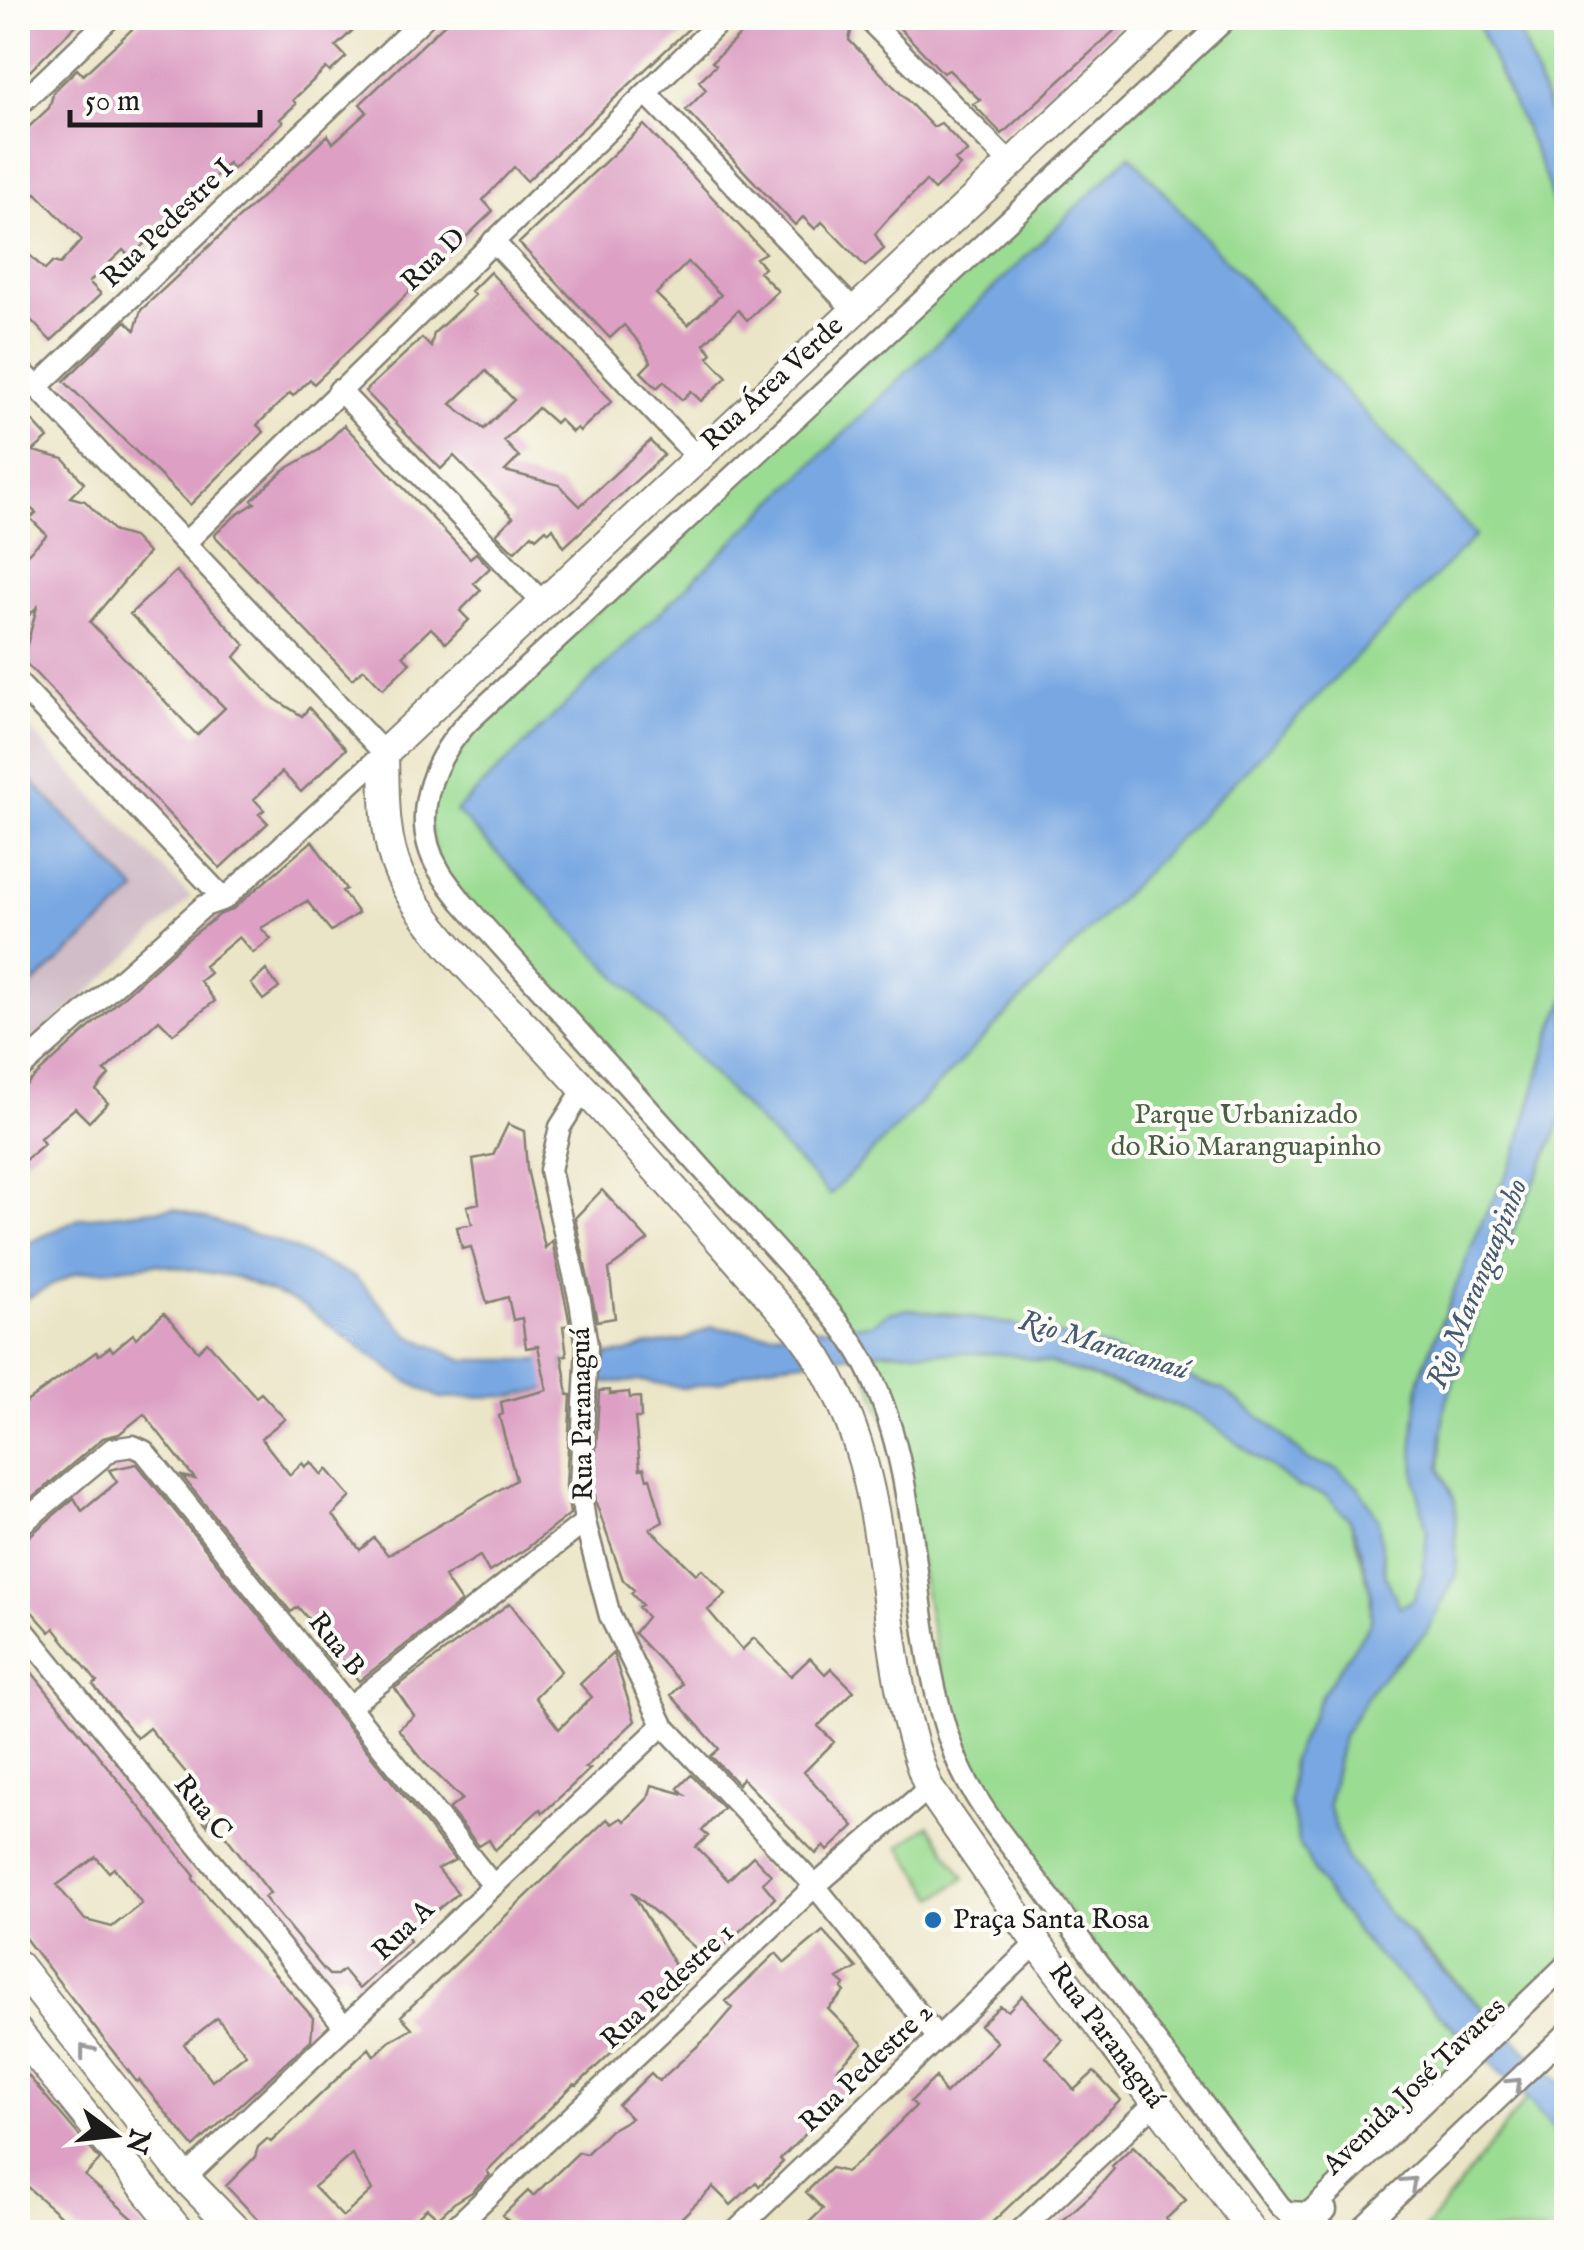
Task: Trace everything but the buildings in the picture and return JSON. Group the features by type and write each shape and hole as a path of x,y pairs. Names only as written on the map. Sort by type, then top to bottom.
{"main road":[{"name":"Rua Área Verde","path":"384,753 1011,164 1155,22"},
{"path":"384,753 390,842 399,873 412,897 449,943 584,1089"},
{"name":"Rua Paranaguá","path":"584,1089 821,1359 849,1414 865,1462 879,1527 904,1704 929,1788 1037,1943 1253,2232"},
{"path":"18,1965 185,2178 238,2232"},
{"path":"18,2032 180,2232"},
{"path":"156,2206 185,2178"}],"street":[{"path":"18,106 110,18"},
{"name":"Rua Pedestre I","path":"37,387 424,18"},
{"name":"Rua D","path":"185,543 723,18"},
{"path":"867,18 1011,164"},
{"path":"1227,18 467,723 444,750 430,783 426,837 437,867 462,902 842,1327 860,1353 878,1391 900,1458 939,1705 954,1755 991,1817 1094,1960 1280,2206 1287,2212 1309,2214 1433,2102"},
{"path":"646,93 853,309"},
{"path":"493,241 696,456"},
{"path":"18,367 384,753"},
{"path":"339,390 542,602"},
{"path":"18,683 224,899 204,906 18,1072"},
{"name":"Rua Área Verde","path":"224,899 384,753"},
{"name":"Rua Paranaguá","path":"584,1089 560,1127 550,1170 587,1346 580,1487 585,1522 610,1616 663,1725 816,1886 938,2038"},
{"name":"Rua B","path":"18,1527 112,1450 133,1446 150,1456 492,1884"},
{"path":"350,1706 585,1522"},
{"name":"Rua C","path":"18,1624 345,2027"},
{"name":"Rua A","path":"185,2178 663,1725"},
{"name":"Rua Pedestre 1","path":"450,2232 816,1886 929,1788"},
{"name":"Rua Pedestre 2","path":"735,2232 1037,1943"},
{"name":"Avenida José Tavares","path":"1302,2232 1562,1977"},
{"path":"1358,2232 1566,2034"},
{"path":"1019,2232 1156,2103"}],"shaded area":[{"path":"18,717 191,898 18,1058"}],"green space":[{"name":"Parque Urbanizado do Rio Maranguapinho","path":"1227,18 1476,18 1547,183 1563,259 1566,998 1551,1033 1515,1158 1483,1219 1420,1375 1413,1441 1416,1483 1427,1531 1423,1574 1414,1599 1399,1608 1386,1577 1381,1548 1336,1469 1308,1460 1223,1390 1091,1343 949,1313 889,1313 872,1324 842,1327 437,867 426,808 438,760"},
{"path":"1514,18 1566,18 1566,154"},
{"path":"1566,1098 1566,1965 1502,2027 1388,1913 1345,1856 1328,1805 1343,1736 1374,1685 1426,1633 1455,1501 1440,1469 1444,1410 1477,1310 1558,1129"},
{"path":"915,1350 1006,1354 1050,1363 1198,1414 1296,1486 1326,1495 1350,1520 1371,1594 1371,1622 1322,1694 1292,1759 1290,1803 1300,1845 1325,1891 1368,1946 1478,2051 1309,2213 1287,2212 955,1755 900,1458 859,1353"},
{"path":"929,1825 965,1878 936,1898 900,1846"},
{"path":"1527,2098 1566,2144 1566,2232 1423,2232"}],"water":[{"path":"1476,18 1514,18 1566,154 1566,306 1561,244 1547,183"},
{"path":"1130,155 1476,535 830,1195 456,811"},
{"path":"18,767 137,891 26,991 18,982"},
{"name":"Rio Maranguapinho","path":"1566,998 1566,1098 1558,1129 1477,1310 1444,1410 1440,1469 1455,1501 1457,1574 1426,1633 1374,1685 1343,1736 1328,1805 1345,1856 1388,1913 1566,2088 1566,2144 1527,2098 1368,1946 1325,1891 1300,1845 1290,1803 1292,1759 1322,1694 1371,1622 1371,1594 1360,1548 1350,1520 1326,1495 1296,1486 1198,1414 1050,1363 1006,1354 886,1351 762,1366 721,1382 683,1388 645,1381 593,1383 594,1356 684,1340 711,1327 762,1333 842,1327 872,1324 889,1313 909,1309 1010,1324 1091,1343 1223,1390 1308,1460 1337,1469 1359,1488 1378,1518 1386,1577 1400,1607 1414,1599 1423,1574 1427,1531 1416,1483 1413,1441 1420,1376 1483,1219 1515,1158 1551,1033"},
{"path":"173,1208 281,1243 356,1278 410,1336 464,1360 565,1360 564,1386 511,1396 440,1398 405,1380 302,1305 236,1277 156,1264 76,1273 18,1303 18,1248 81,1218"}],"place":[{"name":"Praça Santa Rosa","path":"933,1920"}],"water label":[{"name":"Rio Maracanaú","path":"1104,1346"}]}
